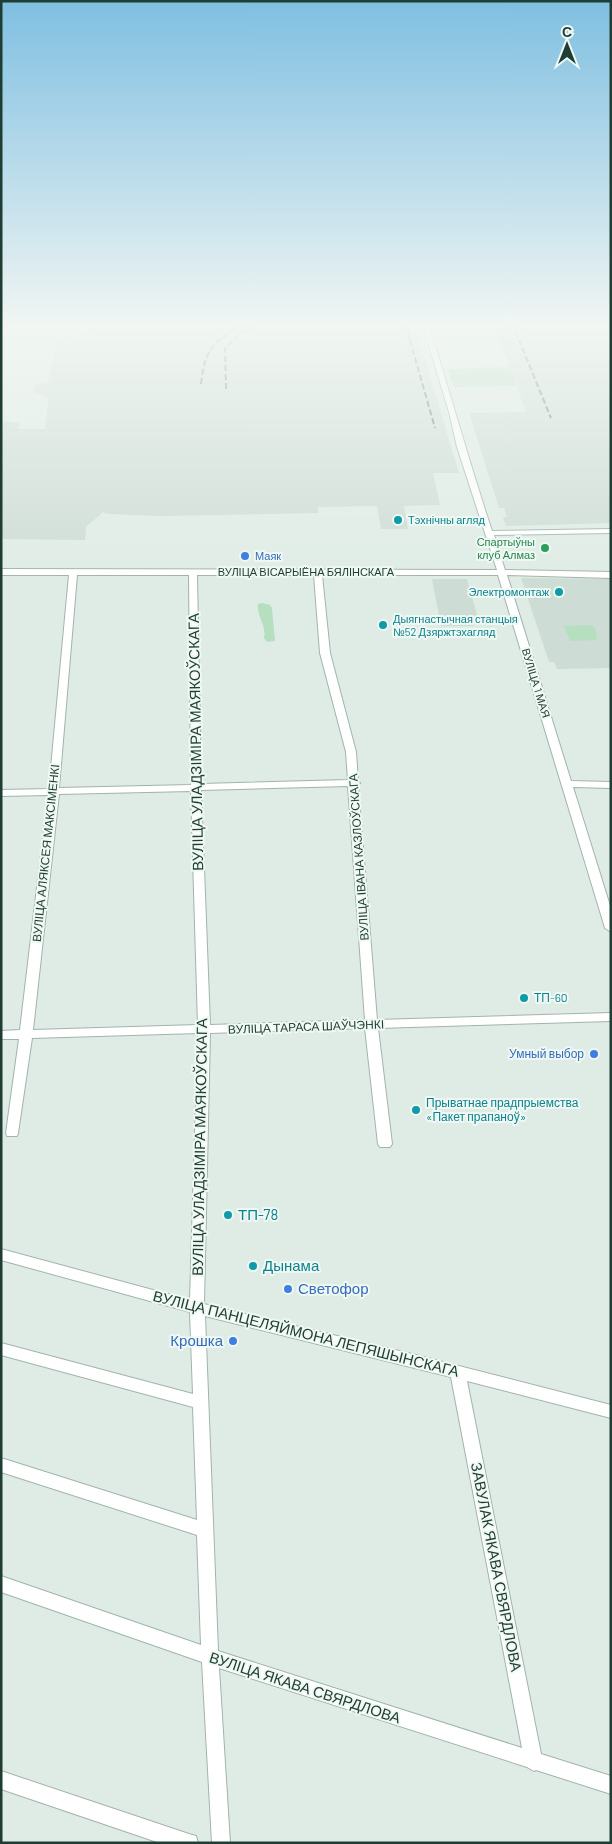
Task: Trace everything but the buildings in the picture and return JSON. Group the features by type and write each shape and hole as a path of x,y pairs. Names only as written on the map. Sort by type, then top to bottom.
{"street":[{"name":"ВУЛІЦА 1 МАЯ","path":"452,409 462,447 503,573 611,928"},
{"path":"490,533 611,530"},
{"name":"ВУЛІЦА АЛЯКСЕЯ МАКСІМЕНКІ","path":"12,1133 26,1035 54,791 73,571"},
{"name":"ВУЛІЦА ВІСАРЫЁНА БЯЛІНСКАГА","path":"1,572 193,571 611,575"},
{"name":"ВУЛІЦА УЛАДЗІМІРА МАЯКОЎСКАГА","path":"193,571 196,787 204,1030 197,1308 210,1657 221,1843"},
{"name":"ВУЛІЦА ІВАНА КАЗЛОЎСКАГА","path":"318,572 325,653 352,752 370,1024 385,1144"},
{"path":"1,793 355,784"},
{"path":"566,784 611,785"},
{"name":"ВУЛІЦА ТАРАСА ШАЎЧЭНКІ","path":"1,1035 611,1017"},
{"name":"ВУЛІЦА ПАНЦЕЛЯЙМОНА ЛЕПЯШЫНСКАГА","path":"1,1254 197,1308 458,1372 611,1412"},
{"path":"1,1349 200,1402"},
{"name":"ЗАВУЛАК ЯКАВА СВЯРДЛОВА","path":"458,1372 534,1762"},
{"path":"1,1465 206,1530"},
{"name":"ВУЛІЦА ЯКАВА СВЯРДЛОВА","path":"1,1584 210,1657 611,1786"},
{"path":"1,1780 189,1843"}],"shaded area":[{"path":"47,409 440,409 459,473 433,473 440,505 404,506 408,529 381,529 377,506 318,507 318,513 160,516 108,514 103,512 86,527 85,540 1,539 1,421 20,423 18,429 46,429"},
{"path":"525,409 611,409 611,523 506,526 503,517 507,517 504,508 499,508 469,413 526,412"},
{"path":"521,578 611,579 611,668 557,669 554,662 549,662"},
{"path":"432,579 467,579 477,615 480,615 480,619 473,619 474,626 441,626"}],"green space":[{"path":"258,604 270,605 272,608 275,641 267,642 264,638 264,629 258,608"},
{"path":"591,625 596,629 597,640 570,641 564,626"}],"railway":[{"path":"430,409 435,428"},
{"path":"547,409 551,418"}],"place":[{"name":"Тэхнічны агляд","path":"398,520"},
{"name":"Спартыўны клуб Алмаз","path":"545,548"},
{"name":"Маяк","path":"245,556"},
{"name":"Электромонтаж","path":"559,592"},
{"name":"Дыягнастычная станцыя №52 Дзяржтэхагляд","path":"383,625"},
{"name":"ТП-60","path":"524,998"},
{"name":"Умный выбор","path":"594,1054"},
{"name":"Прыватнае прадпрыемства «Пакет прапаноў»","path":"416,1110"},
{"name":"ТП-78","path":"228,1215"},
{"name":"Дынама","path":"253,1266"},
{"name":"Светофор","path":"288,1289"},
{"name":"Крошка","path":"233,1341"}]}
